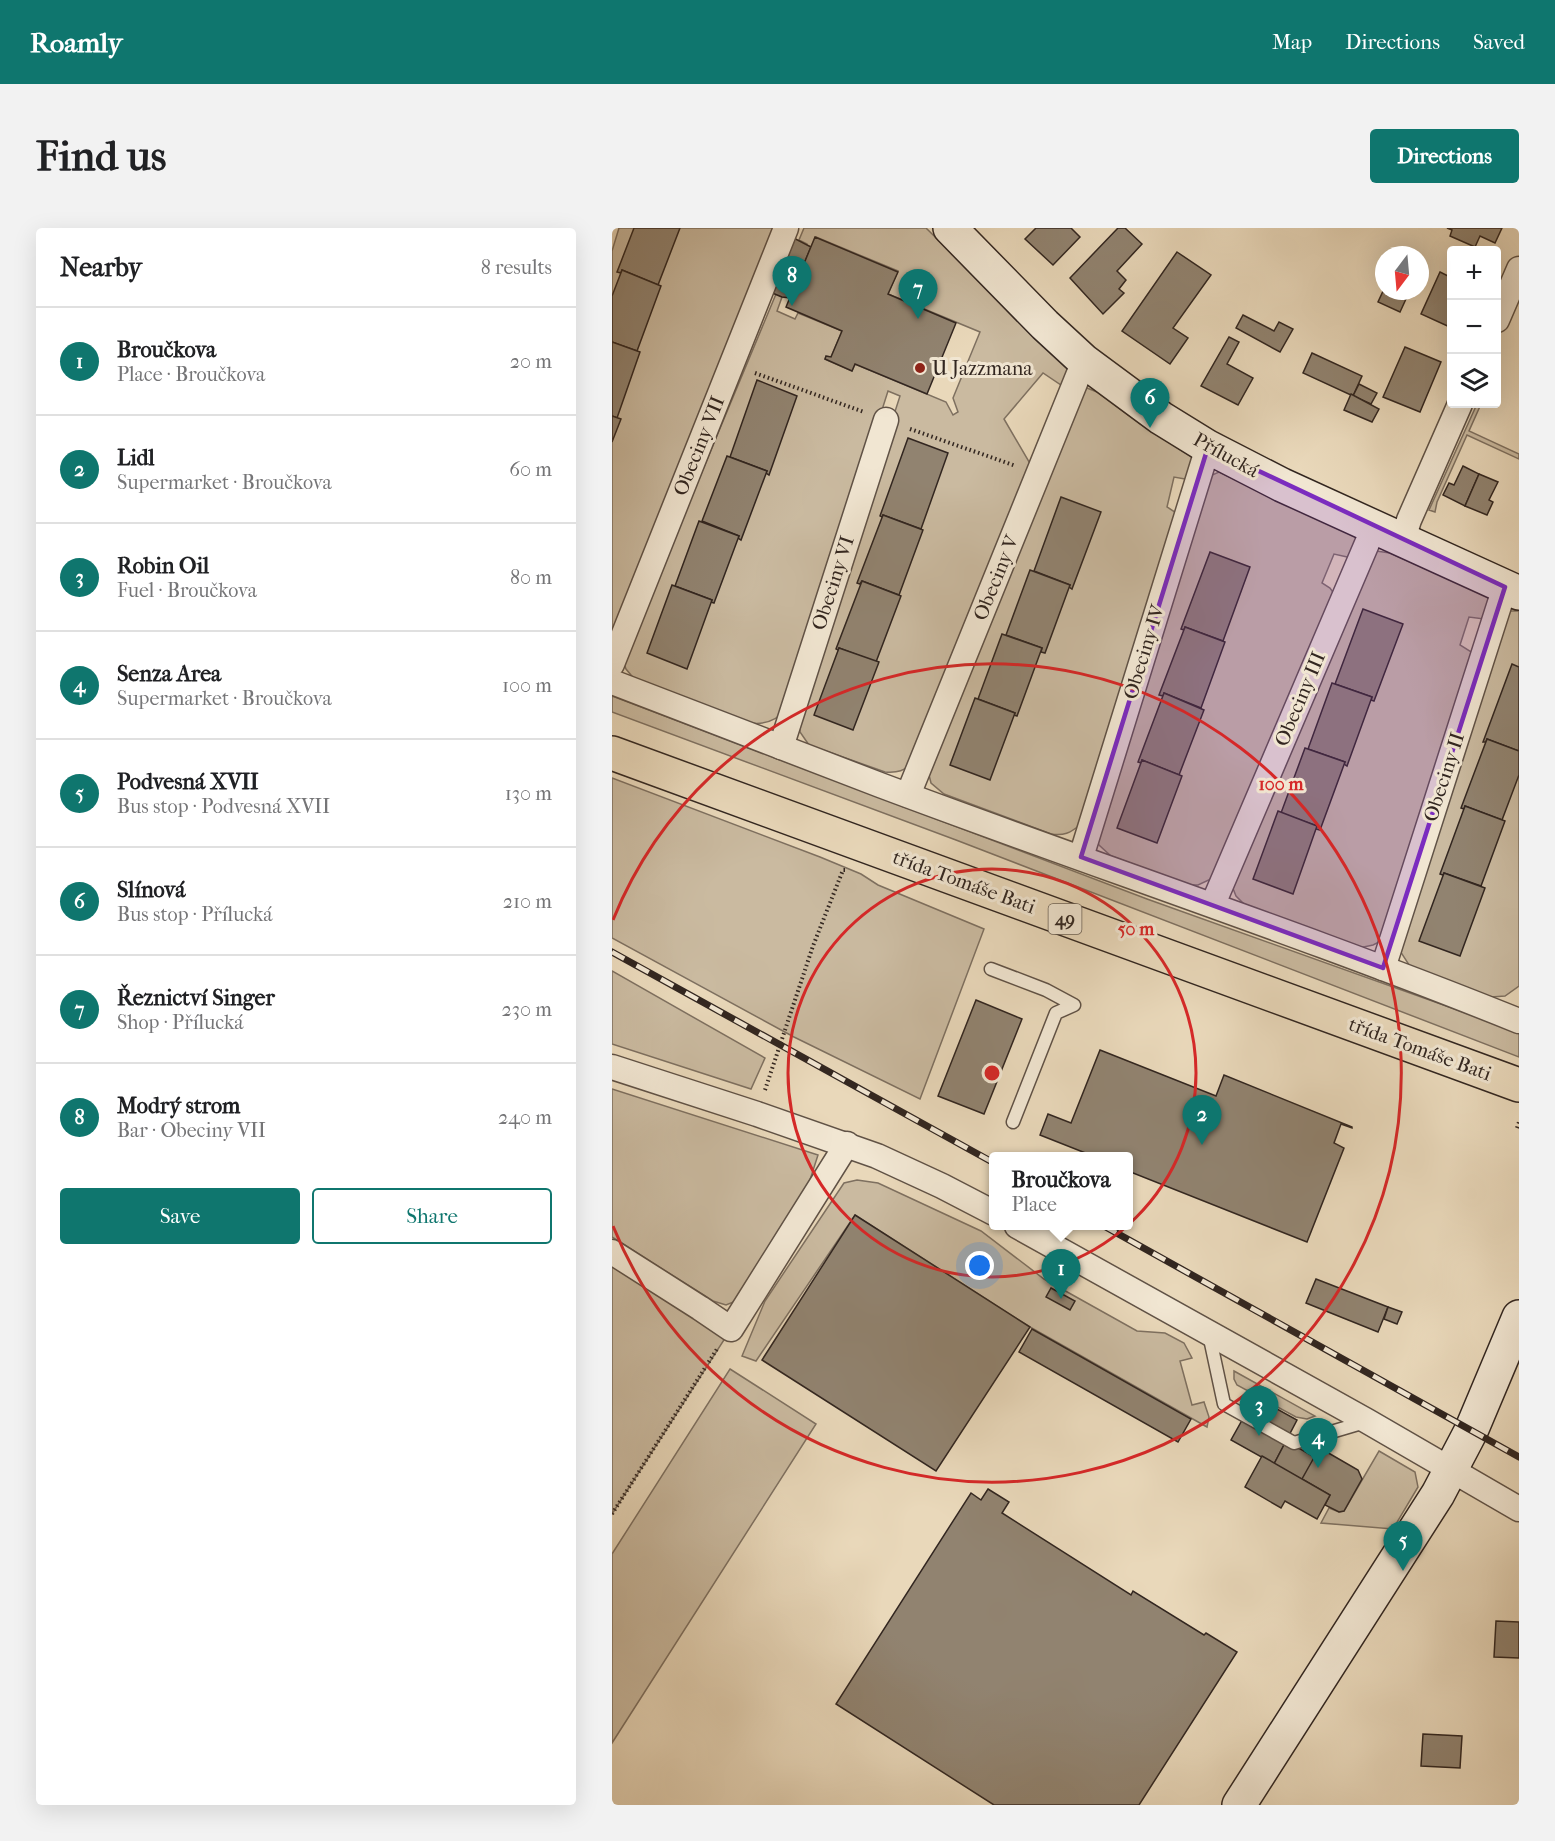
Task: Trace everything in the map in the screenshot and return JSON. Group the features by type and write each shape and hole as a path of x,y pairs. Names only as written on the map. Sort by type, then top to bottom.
{"main road":[{"name":"třída Tomáše Bati","path":"612,753 1519,1085"}],"street":[{"name":"Obeciny VII","path":"612,664 786,228"},
{"name":"Přílucká","path":"950,228 1084,361 1161,418 1208,447 1282,485 1512,590"},
{"path":"1501,311 1519,269"},
{"name":"Obeciny V","path":"908,795 1084,361"},
{"name":"Obeciny III","path":"1213,904 1388,533 1409,520 1458,408"},
{"name":"Obeciny VI","path":"781,747 886,420"},
{"name":"Obeciny IV","path":"1081,857 1208,447"},
{"name":"Obeciny II","path":"1383,968 1512,590"},
{"path":"612,682 908,795 1517,1015"},
{"path":"612,1066 847,1144 942,1186 989,1211"},
{"path":"612,1252 731,1329 847,1144"},
{"path":"1024,1230 1367,1421 1519,1509"},
{"path":"1239,1805 1423,1520 1471,1431 1519,1317"}],"lane":[{"path":"991,969 1046,990 1074,1005 1056,1013 1013,1122"},
{"path":"1208,1333 1224,1404 1234,1410 1294,1443 1367,1421"}],"path":[{"path":"757,1114 813,946 843,870 849,870 860,845"},
{"path":"1517,1128 1519,1122"},
{"path":"612,1514 731,1329"}],"highlighted area":[{"path":"1208,447 1505,587 1383,968 1081,857"}],"shaded area":[{"path":"619,228 776,228 612,643 612,251"},
{"path":"804,228 926,228 1072,374 1067,389 1043,373 1004,419 1035,472 914,762 897,772 885,772 809,745 800,732 798,713 900,396 888,391 787,709 771,721 751,723 636,681 626,669 623,661 776,294 782,297 777,311 795,319 798,313 842,331 831,357 826,356 825,359 852,371 855,364 946,402 953,415 958,412 953,398 980,332 888,294 898,271 816,237 811,247 799,240"},
{"path":"1087,388 1097,392 1140,424 1195,459 1191,478 1174,477 1167,507 1178,514 1080,825 1067,833 1056,835 944,794 931,783 929,775"},
{"path":"1475,408 1479,408 1469,431 1519,454 1519,459 1467,435 1437,502 1435,512 1429,510"},
{"path":"1219,472 1357,537 1352,558 1334,554 1322,583 1335,595 1211,879 1198,885 1190,885 1111,856 1099,845 1095,836 1212,475"},
{"path":"1376,551 1390,553 1487,596 1491,602 1484,619 1469,617 1460,645 1473,653 1379,942 1359,948 1246,906 1236,896 1232,886"},
{"path":"1509,611 1519,611 1519,986 1505,996 1491,997 1411,968 1400,951"},
{"path":"612,696 1147,899 1519,1032 1519,1057 956,840 612,712"},
{"path":"612,778 820,857 861,874 878,885 984,929 920,1099 794,1037 612,938"},
{"path":"612,971 765,1058 751,1089 612,1044"},
{"path":"612,1089 818,1155 809,1183 736,1301 726,1305 713,1301 612,1237"},
{"path":"857,1180 878,1183 981,1231 1044,1279 1137,1331 1165,1333 1184,1343 1192,1358 1180,1361 1192,1405 1204,1402 1209,1417 1207,1427 1030,1327 855,1215 756,1361 742,1356 765,1301 844,1183"},
{"path":"612,1252 731,1329 612,1514"},
{"path":"730,1369 816,1424 612,1743 612,1554"},
{"path":"1234,1371 1315,1416 1307,1419 1296,1417 1237,1385"},
{"path":"1379,1451 1415,1472 1418,1487 1393,1529 1321,1523 1329,1508 1339,1512 1344,1511"}],"building":[{"path":"634,228 680,228 658,285 622,270 621,273 617,272"},
{"path":"1036,228 1071,228 1080,237 1053,265 1025,239"},
{"path":"1118,228 1125,228 1142,244 1117,271 1126,280 1119,289 1124,293 1103,314 1070,278"},
{"path":"1447,228 1502,228 1495,243 1480,236 1475,246 1450,236 1452,230"},
{"path":"788,235 811,247 790,298 765,290"},
{"path":"815,237 898,272 888,294 956,323 927,394 855,364 852,371 825,359 826,356 831,357 842,331 786,307"},
{"path":"1177,252 1211,275 1173,328 1188,338 1170,364 1122,331"},
{"path":"622,270 661,286 637,351 612,342 612,296"},
{"path":"1440,272 1447,276 1447,326 1421,314"},
{"path":"1379,300 1406,300 1400,312 1378,302"},
{"path":"1243,315 1274,331 1279,322 1293,329 1280,352 1236,328"},
{"path":"1229,337 1239,342 1227,364 1253,378 1238,405 1201,386"},
{"path":"612,342 640,352 617,418 612,416"},
{"path":"1405,347 1441,362 1420,412 1383,397"},
{"path":"1312,353 1362,376 1353,396 1303,373"},
{"path":"757,380 797,396 769,475 767,471 730,457"},
{"path":"1359,384 1377,393 1371,404 1353,396"},
{"path":"1351,394 1379,409 1372,422 1344,410"},
{"path":"612,416 621,419 612,442"},
{"path":"908,438 948,453 921,529 883,515 880,516"},
{"path":"727,456 767,471 741,540 739,536 702,521"},
{"path":"1463,466 1479,474 1465,506 1443,495 1449,483 1454,485"},
{"path":"1479,474 1498,482 1489,500 1493,502 1487,515 1465,506"},
{"path":"1061,497 1101,512 1072,589 1070,585 1034,571"},
{"path":"883,515 923,530 899,595 862,581 860,584 857,583"},
{"path":"699,521 739,536 714,603 711,602 712,600 675,586"},
{"path":"1210,552 1250,567 1223,641 1185,627 1184,630 1181,629"},
{"path":"1030,570 1070,585 1045,653 1041,652 1042,648 1006,635"},
{"path":"862,581 901,596 876,662 839,648 836,649"},
{"path":"672,585 712,600 687,669 647,653"},
{"path":"1363,609 1403,624 1374,701 1371,700 1372,697 1335,684"},
{"path":"1185,627 1225,642 1201,708 1164,693 1163,696 1159,695"},
{"path":"1002,634 1042,648 1017,716 1014,715 1015,713 978,699"},
{"path":"839,648 879,662 853,730 814,715"},
{"path":"1512,664 1519,667 1519,751 1487,739 1483,742"},
{"path":"1332,683 1372,697 1347,766 1345,762 1308,749"},
{"path":"1164,693 1204,710 1179,775 1142,760 1141,763 1138,762"},
{"path":"975,698 1015,713 990,780 950,765"},
{"path":"1487,739 1519,751 1519,775 1502,820 1465,806 1464,809 1461,808"},
{"path":"1305,748 1345,762 1320,830 1316,829 1317,826 1281,813"},
{"path":"1142,760 1182,776 1157,843 1117,828"},
{"path":"1465,806 1505,821 1481,886 1444,873 1440,874"},
{"path":"1278,811 1317,826 1293,894 1253,879"},
{"path":"1444,873 1485,888 1460,956 1419,941"},
{"path":"976,1000 1022,1019 984,1114 938,1096"},
{"path":"1100,1050 1216,1096 1224,1075 1352,1128 1341,1124 1334,1143 1344,1148 1307,1242 1133,1173 1133,1152 1083,1152 1040,1135 1048,1114 1071,1123"},
{"path":"855,1215 1030,1327 936,1471 762,1360"},
{"path":"1316,1279 1388,1307 1378,1332 1306,1303"},
{"path":"1051,1288 1075,1301 1070,1310 1046,1297"},
{"path":"1388,1307 1402,1312 1397,1324 1384,1319"},
{"path":"1032,1329 1191,1419 1178,1442 1019,1352"},
{"path":"1255,1397 1297,1420 1274,1464 1231,1440"},
{"path":"1286,1441 1320,1460 1308,1483 1274,1464"},
{"path":"1325,1451 1358,1470 1362,1479 1344,1511 1339,1512 1325,1505 1330,1495 1302,1479 1316,1454"},
{"path":"1262,1456 1330,1495 1317,1519 1285,1501 1281,1508 1245,1487"},
{"path":"988,1489 1009,1502 1002,1513 1131,1595 1133,1591 1204,1635 1206,1633 1237,1652 1139,1805 994,1805 836,1704 971,1493 981,1500"},
{"path":"1496,1621 1519,1622 1519,1658 1494,1657"},
{"path":"1423,1734 1462,1736 1460,1768 1421,1766"}],"railway":[{"path":"612,952 989,1160"},
{"path":"1111,1230 1519,1457"}],"place":[{"name":"Modrý strom","path":"792,306"},
{"name":"Řeznictví Singer","path":"918,319"},
{"name":"U Jazzmana","path":"920,368"},
{"name":"Slínová","path":"1150,428"},
{"name":"Lidl","path":"1202,1145"},
{"name":"Broučkova","path":"1061,1299"},
{"name":"Robin Oil","path":"1259,1436"},
{"name":"Senza Area","path":"1318,1468"},
{"name":"Podvesná XVII","path":"1403,1571"}]}
